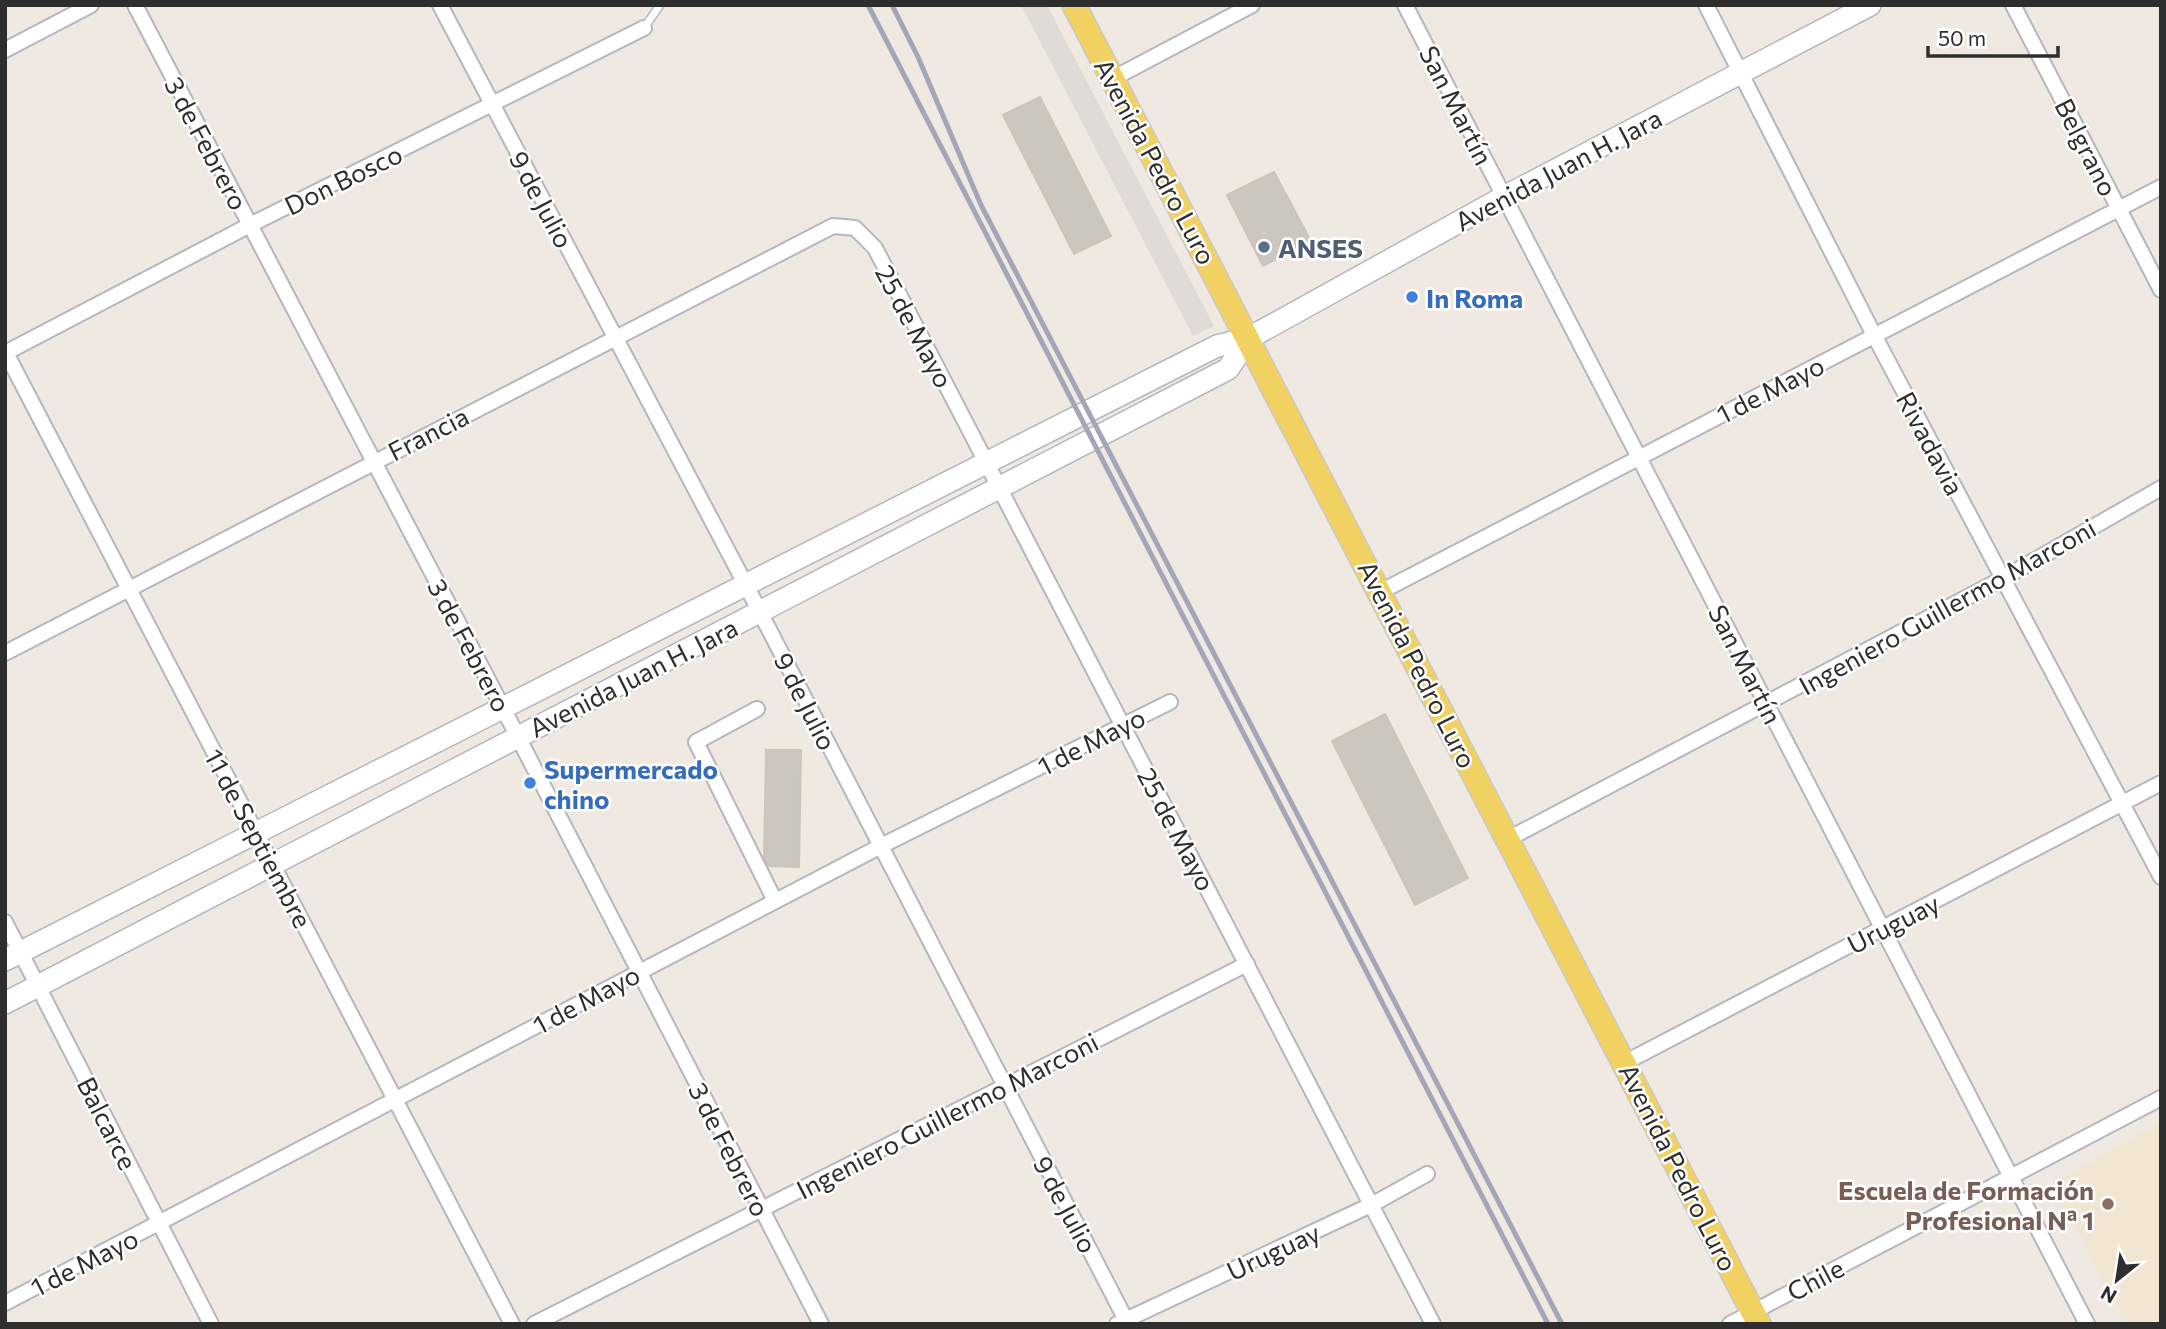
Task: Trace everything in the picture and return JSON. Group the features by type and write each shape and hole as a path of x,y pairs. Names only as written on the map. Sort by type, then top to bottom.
{"main road":[{"name":"Avenida Pedro Luro","path":"1074,5 1756,1317"},
{"name":"Avenida Juan H. Jara","path":"13,956 1216,346 1249,338 1504,197 1870,5"},
{"name":"Avenida Juan H. Jara","path":"5,1003 1228,369 1249,338"}],"street":[{"path":"5,50 91,5"},
{"name":"3 de Febrero","path":"135,5 503,708 821,1324"},
{"name":"9 de Julio","path":"440,5 760,612 1124,1322"},
{"path":"1112,79 1252,5"},
{"name":"San Martín","path":"1405,5 2087,1324"},
{"name":"Rivadavia","path":"1706,5 1874,335 2161,877"},
{"name":"Belgrano","path":"2013,5 2161,290"},
{"name":"Don Bosco","path":"5,352 250,225 644,28"},
{"name":"1 de Mayo","path":"1380,592 2161,187"},
{"name":"Francia","path":"5,653 833,226 855,228"},
{"name":"25 de Mayo","path":"855,228 875,248 1433,1324"},
{"name":"11 de Septiembre","path":"5,352 512,1324"},
{"name":"Ingeniero Guillermo Marconi","path":"1508,839 2002,579 2161,488"},
{"name":"1 de Mayo","path":"5,1303 881,846 1170,702"},
{"path":"757,709 696,742 775,901"},
{"name":"Uruguay","path":"1624,1063 2161,783"},
{"name":"Balcarce","path":"5,922 13,956 38,986 211,1324"},
{"name":"Ingeniero Guillermo Marconi","path":"534,1324 1247,964"},
{"name":"Chile","path":"1730,1324 1756,1317 2011,1176 2161,1097"},
{"name":"Uruguay","path":"1124,1322 1373,1204 1427,1174"}],"lane":[{"path":"644,28 660,5"}],"shaded area":[{"path":"1021,5 1047,5 1214,326 1193,336"},
{"path":"2161,1122 2161,1324 2127,1324 2052,1184"}],"building":[{"path":"1040,97 1111,236 1074,254 1003,115"},
{"name":"ANSES","path":"1274,172 1311,241 1263,266 1227,195"},
{"path":"1385,714 1468,878 1415,905 1332,741"},
{"path":"766,750 801,750 799,867 768,866 764,858"}],"railway":[{"path":"868,5 1548,1324"},
{"path":"892,5 918,57 981,205 1562,1324"}],"place":[{"name":"ANSES","path":"1264,247"},
{"name":"In Roma","path":"1412,297"},
{"name":"Supermercado chino","path":"530,783"},
{"name":"Escuela de Formación Profesional Nª 1","path":"2108,1204"}]}
